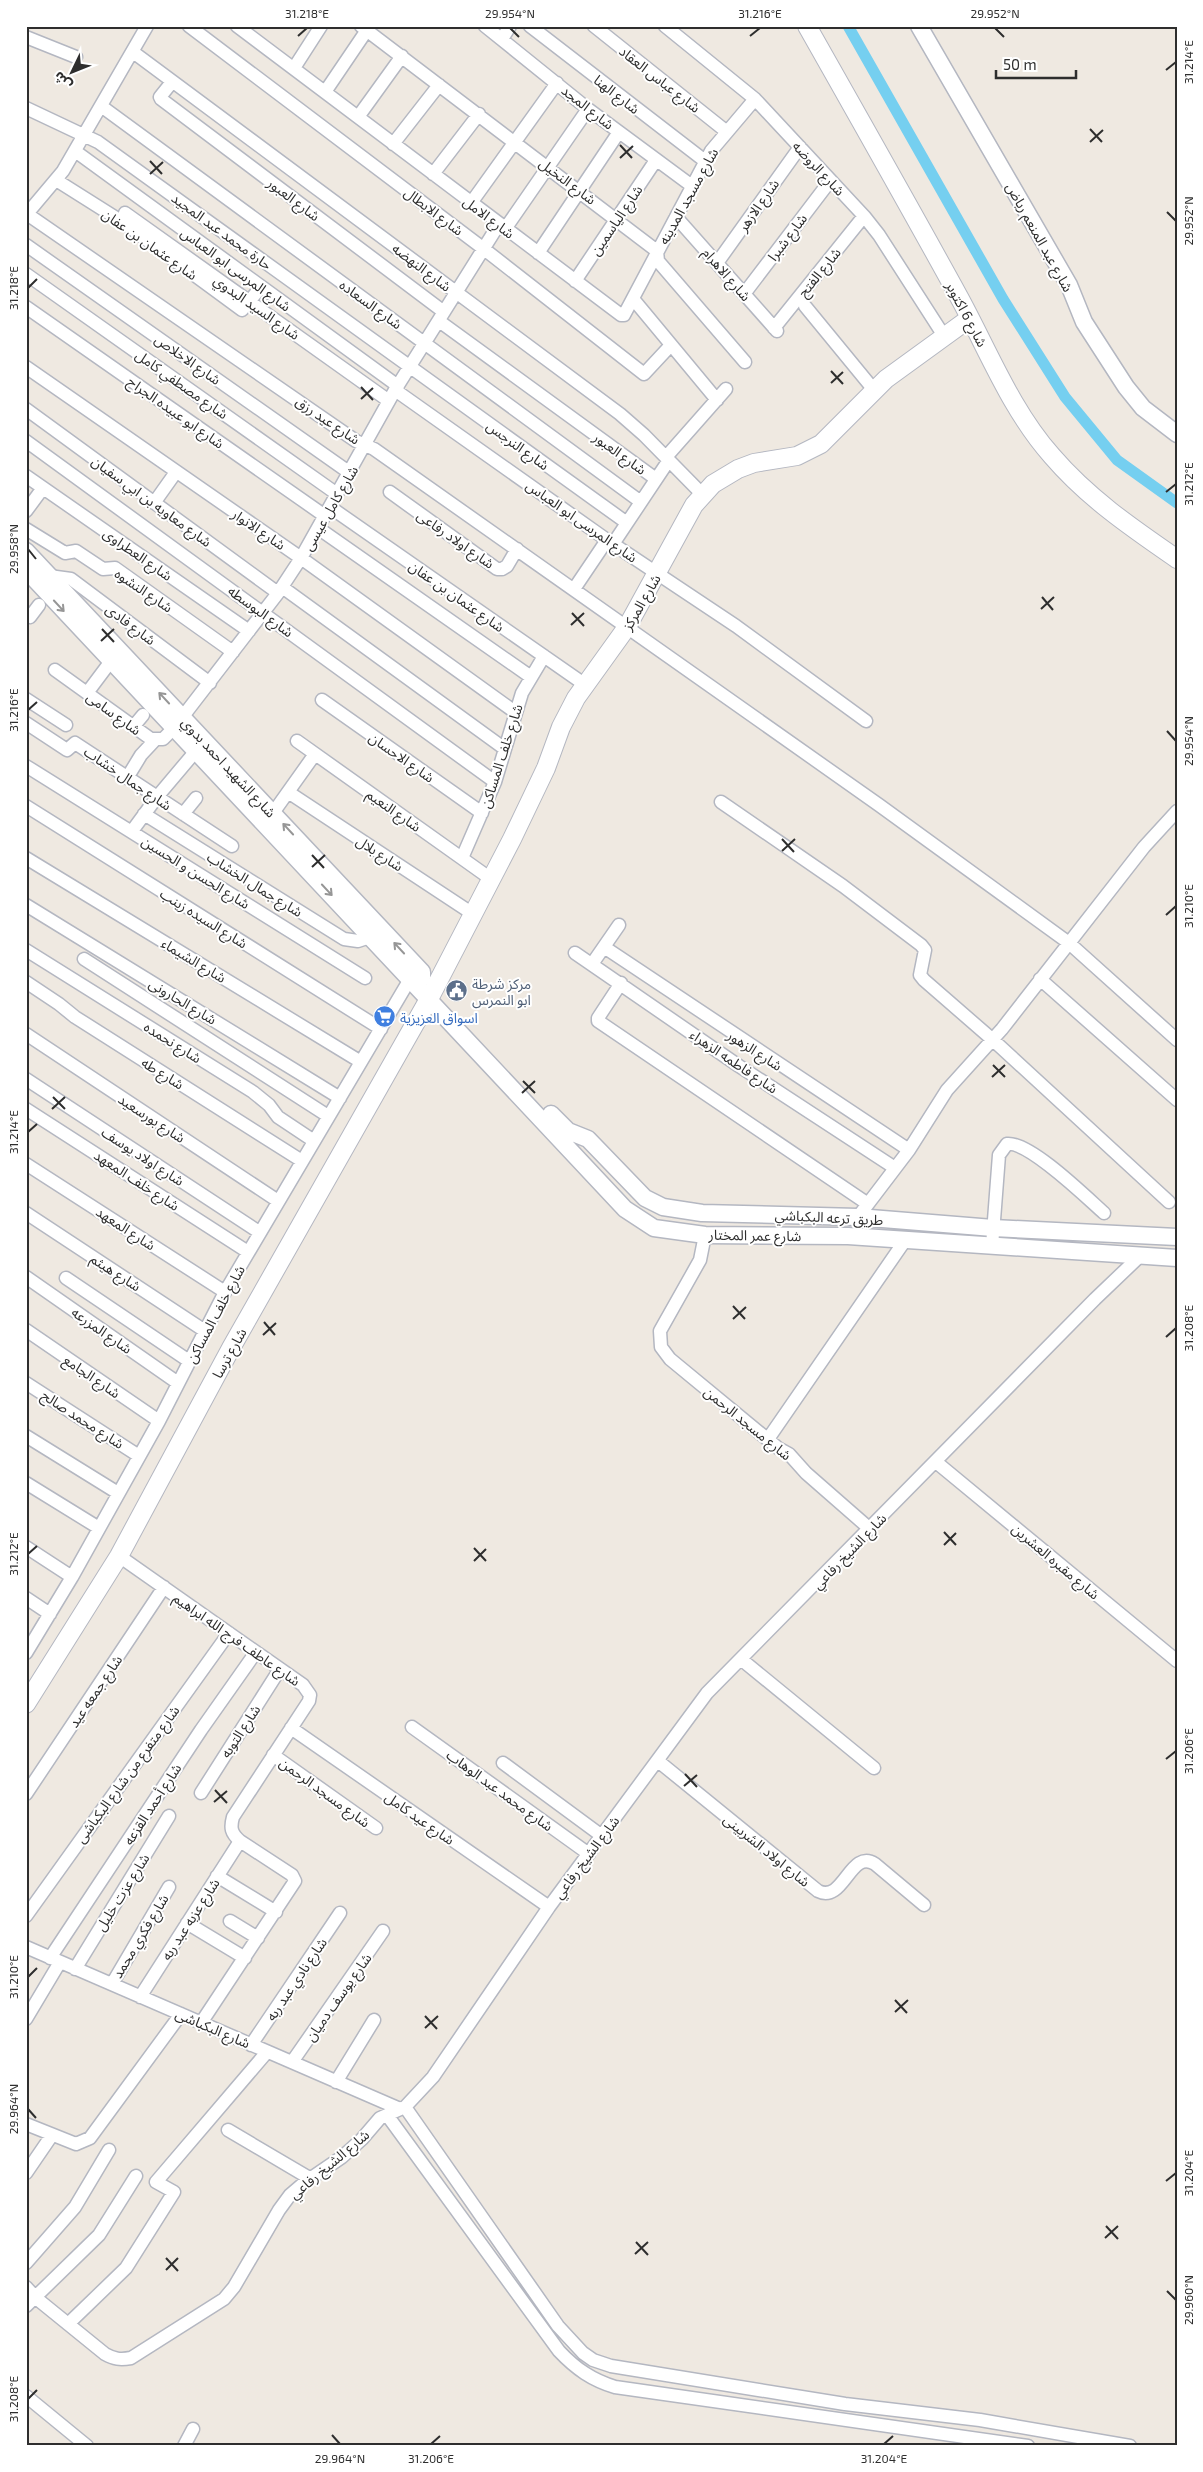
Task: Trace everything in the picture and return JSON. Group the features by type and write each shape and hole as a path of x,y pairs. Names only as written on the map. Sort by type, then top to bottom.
{"main road":[{"name":"شارع 6 اكتوبر","path":"807,26 970,318 1011,398 1050,455 1095,500 1177,559"},
{"name":"شارع المركز","path":"429,999 546,768 568,712 584,684 627,628 694,505 702,494 724,475 738,468 754,463 797,456 821,444 874,390 897,370 970,318"},
{"name":"شارع ترسا","path":"26,1704 119,1556 231,1348 429,999"}],"street":[{"name":"شارع الابطال","path":"189,26 484,249 644,374 671,345"},
{"name":"شارع الامل","path":"236,26 621,315 624,315 632,300"},
{"path":"294,68 321,26"},
{"name":"شارع المجد","path":"485,26 619,132 692,186"},
{"path":"502,38 510,26"},
{"name":"شارع الهنا","path":"530,26 705,161"},
{"name":"شارع عباس العقاد","path":"594,26 727,132"},
{"name":"شارع الروضه","path":"665,26 755,99 864,216 879,235 944,336"},
{"name":"شارع عبد المنعم رياض","path":"919,26 1069,285 1084,322 1135,398 1177,434"},
{"path":"28,211 56,180 75,151 133,52 141,28"},
{"path":"326,92 364,28"},
{"name":"شارع النخيل","path":"364,28 580,190 657,251 658,261 745,362"},
{"path":"26,37 76,58"},
{"name":"شارع النهضه","path":"133,52 620,414 668,458 702,494"},
{"path":"358,117 402,56"},
{"name":"شارع العبور","path":"172,82 161,99 656,479"},
{"path":"471,203 557,84"},
{"path":"393,144 440,85"},
{"name":"شارع مسجد المدينه","path":"632,300 705,161 755,99"},
{"name":"شارع السعاده","path":"102,106 641,502"},
{"name":"حارة محمد عبد المجيد","path":"26,108 85,134 410,366"},
{"name":"شارع كامل عيسى","path":"178,723 280,590 325,517 396,388 484,249 548,166 588,108"},
{"path":"433,174 479,114"},
{"path":"538,253 619,132"},
{"name":"شارع الازهر","path":"717,264 800,147"},
{"name":"شارع المرسى ابو العباس","path":"75,151 396,388 610,542 736,626 866,721"},
{"name":"شارع الياسمين","path":"575,281 656,160"},
{"name":"شارع عثمان بن عفان","path":"56,180 123,217 242,310 250,302"},
{"name":"شارع شبرا","path":"744,294 830,180"},
{"path":"123,217 134,194"},
{"name":"شارع عيد رزق","path":"28,211 517,549 879,805 1069,943 1177,1040"},
{"name":"شارع الفتح","path":"775,330 864,216"},
{"name":"شارع الاهرام","path":"676,217 775,330"},
{"name":"شارع الاخلاص","path":"26,244 350,473"},
{"name":"شارع مصطفي كامل","path":"26,274 337,494"},
{"path":"250,302 261,287"},
{"path":"632,300 717,400"},
{"name":"شارع السيد البدوي","path":"250,302 389,401"},
{"path":"805,306 874,390"},
{"name":"شارع ابو عبيده الجراح","path":"26,307 325,517 531,678"},
{"name":"شارع النرجس","path":"410,366 627,523"},
{"name":"شارع الانوار","path":"26,367 301,558 515,712"},
{"path":"574,589 627,523 668,458 726,390"},
{"name":"شارع معاويه بن ابي سفيان","path":"26,409 154,503 505,749"},
{"name":"شارع البوسطه","path":"26,441 495,782"},
{"path":"154,503 176,472"},
{"name":"شارع العطراوى","path":"26,476 249,631"},
{"path":"26,511 44,488"},
{"name":"شارع اولاد رفاعى","path":"390,492 497,569 507,566 517,549"},
{"name":"شارع عثمان بن عفان","path":"325,517 544,656 584,684"},
{"name":"شارع النشوه","path":"26,529 65,553 71,554 76,551 103,569 114,568 233,652"},
{"name":"شارع الشهيد احمد بدوي","path":"26,551 53,576 100,629 178,723"},
{"path":"53,576 68,562 71,554"},
{"name":"شارع الشهيد احمد بدوي","path":"26,570 110,660 178,723 422,972 423,976 413,982"},
{"name":"شارع فادى","path":"53,576 71,579 210,683"},
{"path":"26,615 32,616 39,605"},
{"path":"100,629 116,612"},
{"name":"شارع خلف المساكن","path":"462,858 495,782 515,712 544,656"},
{"path":"87,693 110,660"},
{"name":"شارع سامى","path":"55,670 133,727 155,740 163,739 178,723"},
{"path":"26,700 66,725"},
{"name":"شارع الاحسان","path":"322,700 482,813"},
{"path":"133,727 143,715"},
{"name":"شارع جمال خشاب","path":"26,723 68,750 75,742 232,846"},
{"path":"127,778 141,755 155,740"},
{"name":"شارع النعيم","path":"297,741 491,879"},
{"path":"132,831 157,797 200,746"},
{"path":"269,818 315,754"},
{"name":"شارع الحسن و الحسين","path":"26,766 365,978"},
{"name":"شارع بلال","path":"288,792 473,914"},
{"path":"183,814 196,798"},
{"path":"721,802 843,886 922,945 925,950 920,975 1169,1202"},
{"name":"شارع السيده زينب","path":"26,806 381,1029"},
{"path":"850,1224 868,1204 909,1150 947,1090 993,1040 1144,847 1177,811"},
{"name":"شارع جمال الخشاب","path":"144,814 344,939 358,941 370,937"},
{"name":"شارع الشهيد احمد بدوي","path":"269,818 370,937 429,999"},
{"name":"شارع الشيماء","path":"26,858 361,1062"},
{"name":"شارع الحارونى","path":"26,906 340,1098"},
{"path":"592,964 619,925"},
{"name":"شارع الزهور","path":"604,947 909,1150"},
{"name":"شارع نحمده","path":"26,950 253,1092 269,1105 278,1117 314,1141"},
{"name":"شارع فاطمه الزهراء","path":"575,953 739,1066 895,1168"},
{"path":"84,959 328,1116"},
{"path":"1040,979 1177,1100"},
{"name":"شارع طه","path":"26,982 59,1004 74,1017 302,1161"},
{"name":"شارع خلف المساكن","path":"27,1649 72,1577 159,1421 225,1292 259,1232 381,1029 413,982"},
{"path":"621,984 598,1018 598,1021 868,1204"},
{"name":"شارع عمر المختار","path":"429,999 635,1217 654,1228 666,1231 705,1234 850,1224 906,1239 945,1233 1140,1256 1177,1258"},
{"name":"شارع بورسعيد","path":"26,1034 278,1201"},
{"name":"شارع اولاد يوسف","path":"26,1079 259,1232"},
{"name":"طريق ترعه البكباشي","path":"522,1098 544,1108 568,1130 584,1136 639,1193 657,1205 702,1212 945,1233"},
{"name":"شارع خلف المعهد","path":"26,1109 248,1252"},
{"path":"1104,1213 1057,1172 1022,1146 1014,1143 1007,1144 999,1155 993,1238 1177,1237"},
{"name":"شارع المعهد","path":"26,1164 225,1292"},
{"name":"شارع هيثم","path":"26,1213 205,1331"},
{"name":"شارع مسجد الرحمن","path":"705,1234 700,1260 660,1331 661,1347 665,1354 778,1448 789,1454 806,1473 870,1529"},
{"path":"768,1439 906,1239"},
{"name":"شارع الشيخ رفاعي","path":"26,2287 31,2302 68,2324 113,2359 131,2358 224,2298 234,2287 278,2210 290,2195 342,2157 362,2139 380,2118 402,2108 445,2061 549,1907 707,1693 742,1660 1095,1299 1140,1256"},
{"name":"شارع المزرعه","path":"26,1277 178,1383"},
{"path":"66,1278 189,1361"},
{"name":"شارع الجامع","path":"26,1330 159,1421"},
{"name":"شارع محمد صالح","path":"26,1383 139,1456"},
{"path":"26,1436 118,1493"},
{"name":"شارع مقبره العشرين","path":"936,1462 1177,1661"},
{"path":"26,1483 99,1528"},
{"path":"26,1547 72,1577"},
{"name":"شارع عاطف فرج الله ابراهيم","path":"119,1556 308,1689 309,1701 233,1817 230,1826 233,1834 240,1841"},
{"name":"شارع جمعه عيد","path":"26,1794 164,1588"},
{"path":"26,1598 50,1614"},
{"name":"شارع متفرع من شارع البكباشى","path":"26,1916 229,1633"},
{"name":"شارع أحمد القزعه","path":"26,2019 30,2005 55,1960 201,1730 256,1652"},
{"path":"742,1660 874,1768"},
{"name":"شارع التوبه","path":"200,1792 280,1669"},
{"name":"شارع محمد عبد الوهاب","path":"412,1727 589,1854"},
{"name":"شارع عيد كامل","path":"291,1728 549,1907"},
{"name":"شارع مسجد الرحمن","path":"273,1755 376,1828"},
{"name":"شارع اولاد الشربينى","path":"658,1761 818,1891 831,1893 859,1863 869,1861 924,1905"},
{"path":"503,1762 602,1836"},
{"name":"شارع عزت خليل","path":"75,1969 169,1816"},
{"path":"201,2023 293,1885 294,1878 240,1841"},
{"name":"شارع عزبه عبد ربه","path":"140,1997 240,1841"},
{"path":"217,1876 276,1912"},
{"name":"شارع فكري محمد","path":"112,1984 169,1887"},
{"name":"شارع نادي عبد ربه","path":"251,2045 340,1913"},
{"path":"230,1921 258,1938"},
{"path":"187,1924 245,1958"},
{"name":"شارع يوسف دميان","path":"292,2062 383,1931"},
{"name":"شارع البكباشى","path":"26,1947 336,2082 402,2108"},
{"path":"26,2124 76,2144 90,2138 181,2014"},
{"path":"336,2082 374,2020"},
{"path":"68,2324 118,2277 134,2258 174,2191 156,2182 267,2052"},
{"path":"402,2108 574,2346 593,2360 630,2370 777,2394 980,2420 1130,2446"},
{"path":"387,2115 559,2351 575,2368 587,2375 603,2383 626,2389 1028,2446"},
{"path":"228,2130 311,2179"},
{"path":"26,2173 52,2135"},
{"path":"26,2263 75,2207 110,2150"},
{"path":"31,2302 99,2235 136,2176"},
{"path":"626,2389 630,2370"},
{"path":"26,2396 87,2446"},
{"path":"896,2428 897,2410"},
{"path":"184,2446 193,2429"}],"waterway":[{"path":"848,26 1003,299 1065,397 1117,460 1177,503"}],"place":[{"name":"مركز شرطة ابو النمرس","path":"456,991"},
{"name":"اسواق العزيزية","path":"384,1017"}]}
